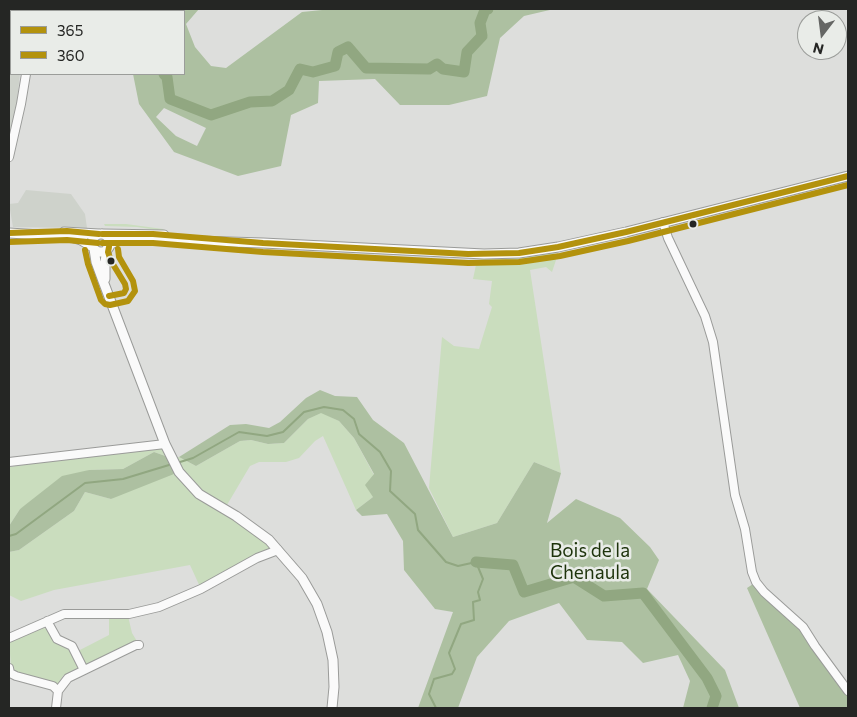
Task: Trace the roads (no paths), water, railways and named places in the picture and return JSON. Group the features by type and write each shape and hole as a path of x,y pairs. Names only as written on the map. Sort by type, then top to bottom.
{"main road":[{"path":"28,233 71,237 81,240 100,252 119,240 130,239 263,243 484,254 524,252 565,246 848,176"},
{"path":"9,233 152,234 263,243"},
{"path":"100,234 108,238 105,271 108,296"},
{"path":"100,234 92,239 96,262 165,444 179,472 193,488 212,503 258,531 278,550 302,578 316,604 327,632 333,660 334,687 332,708"}],"street":[{"path":"9,157 26,75"},
{"path":"663,222 668,238 705,316 713,342 735,495 745,528 752,572 756,582 764,592 804,627 815,646 848,691"},
{"path":"9,462 165,444"},
{"path":"9,638 64,614 129,614 159,607 201,589 256,558 278,550"},
{"path":"47,621 57,640 72,646 84,670"},
{"path":"56,708 58,691 68,678 136,645 140,645"},
{"path":"9,668 10,673 16,676 53,686 58,691"}],"waterway":[{"path":"165,75 167,77 170,99 211,115 250,102 272,101 289,90 300,69 313,72 335,66 338,52 348,47 366,68 429,69 437,64 443,69 464,72 467,52 482,36 480,23 485,10 488,9"},
{"path":"180,462 193,458 239,432 267,436 283,432 304,412 324,407 343,410 354,419 359,434 380,452 391,471 390,491 415,514 418,530 446,562 458,566 476,562 483,579 478,592 480,600 473,602 474,620 461,624 449,653 455,669 452,674 434,679 429,694 436,708"},
{"path":"9,536 16,534 85,483 123,479 169,465"},
{"path":"476,562 513,565 524,592 574,577 604,596 643,593 707,678 716,696 712,708"}],"park label":[{"name":"Bois de la Chenaula","path":"590,562"}]}
